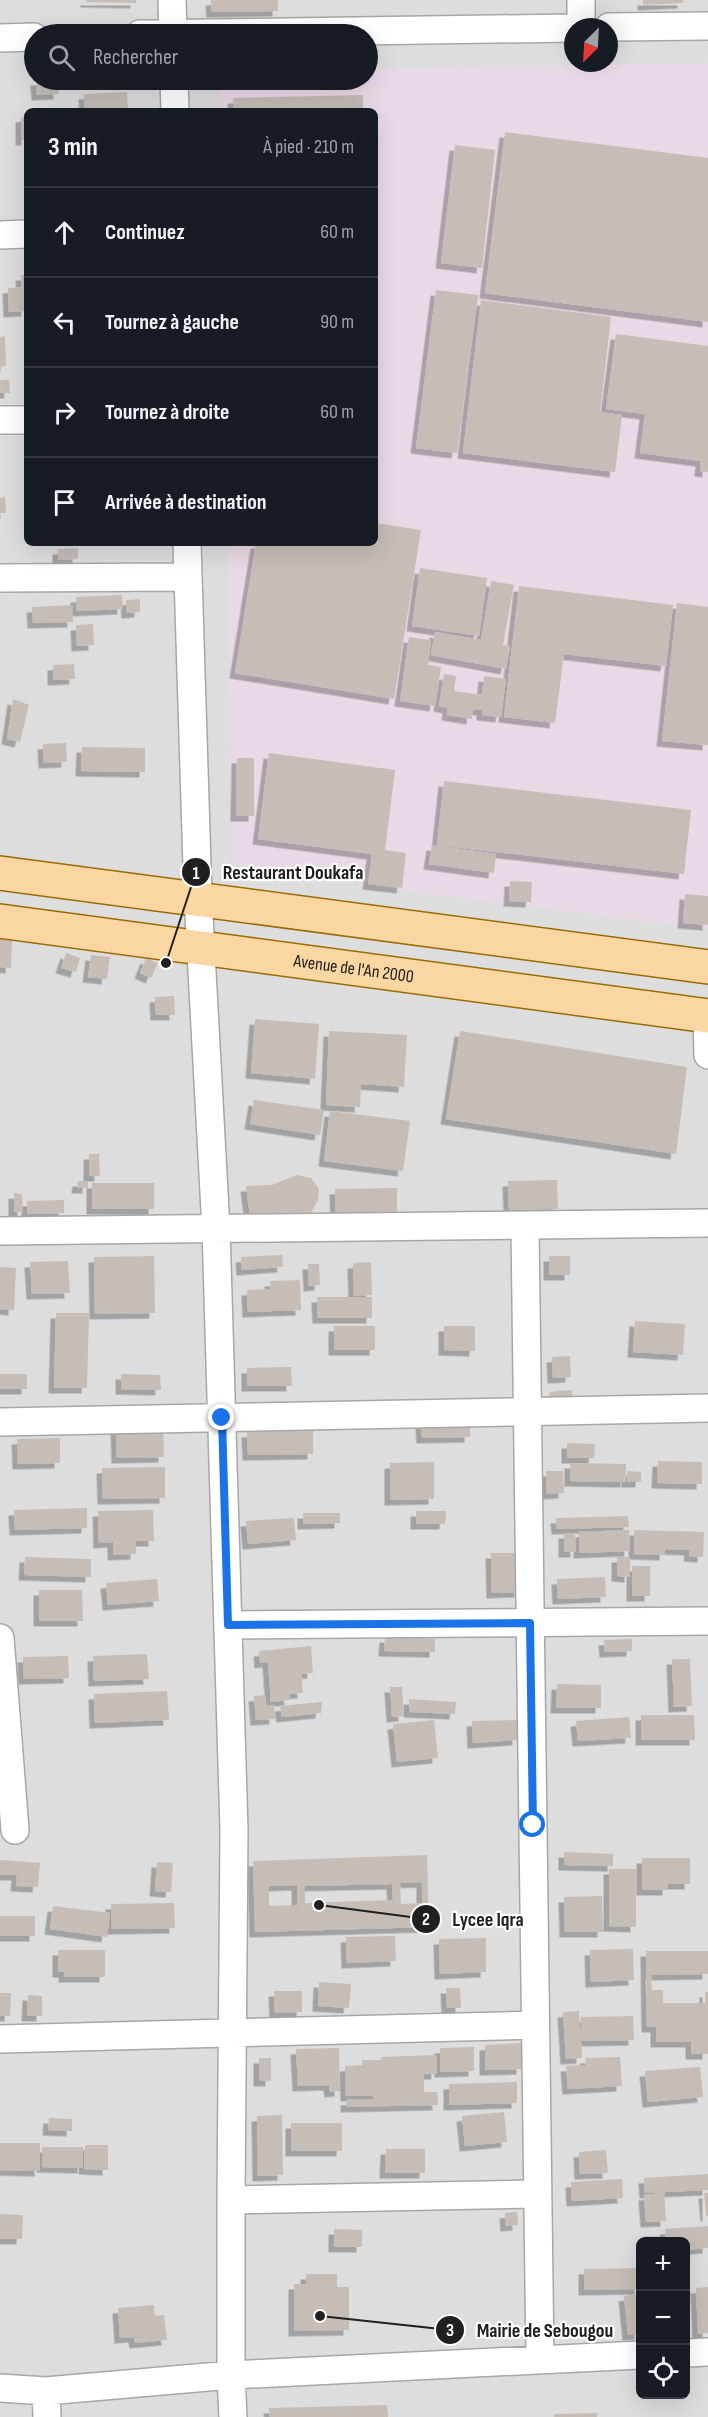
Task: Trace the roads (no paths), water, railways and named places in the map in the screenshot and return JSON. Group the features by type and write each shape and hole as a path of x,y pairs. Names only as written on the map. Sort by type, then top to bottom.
{"main road":[{"path":"0,873 708,967"},
{"name":"Avenue de l'An 2000","path":"0,921 707,1016"}],"street":[{"path":"172,0 173,24"},
{"path":"581,0 581,18"},
{"path":"618,27 708,26"},
{"path":"378,31 564,28"},
{"path":"0,38 24,38"},
{"path":"174,90 175,108"},
{"path":"0,235 24,234"},
{"path":"0,420 24,420"},
{"path":"187,546 198,898 216,1229 234,1830 231,2200 233,2417"},
{"path":"0,578 188,577"},
{"path":"707,1016 708,1055"},
{"path":"0,1231 525,1227 708,1223"},
{"path":"525,1227 540,2360"},
{"path":"0,1422 708,1408"},
{"path":"228,1625 708,1621"},
{"path":"0,1638 15,1830"},
{"path":"0,2039 535,2025"},
{"path":"231,2200 537,2194"},
{"path":"690,2353 708,2352"},
{"path":"0,2388 46,2404 231,2375 636,2355"}],"place":[{"name":"Restaurant Doukafa","path":"166,963"},
{"name":"Lycee Iqra","path":"319,1905"},
{"name":"Mairie de Sebougou","path":"320,2316"}]}
